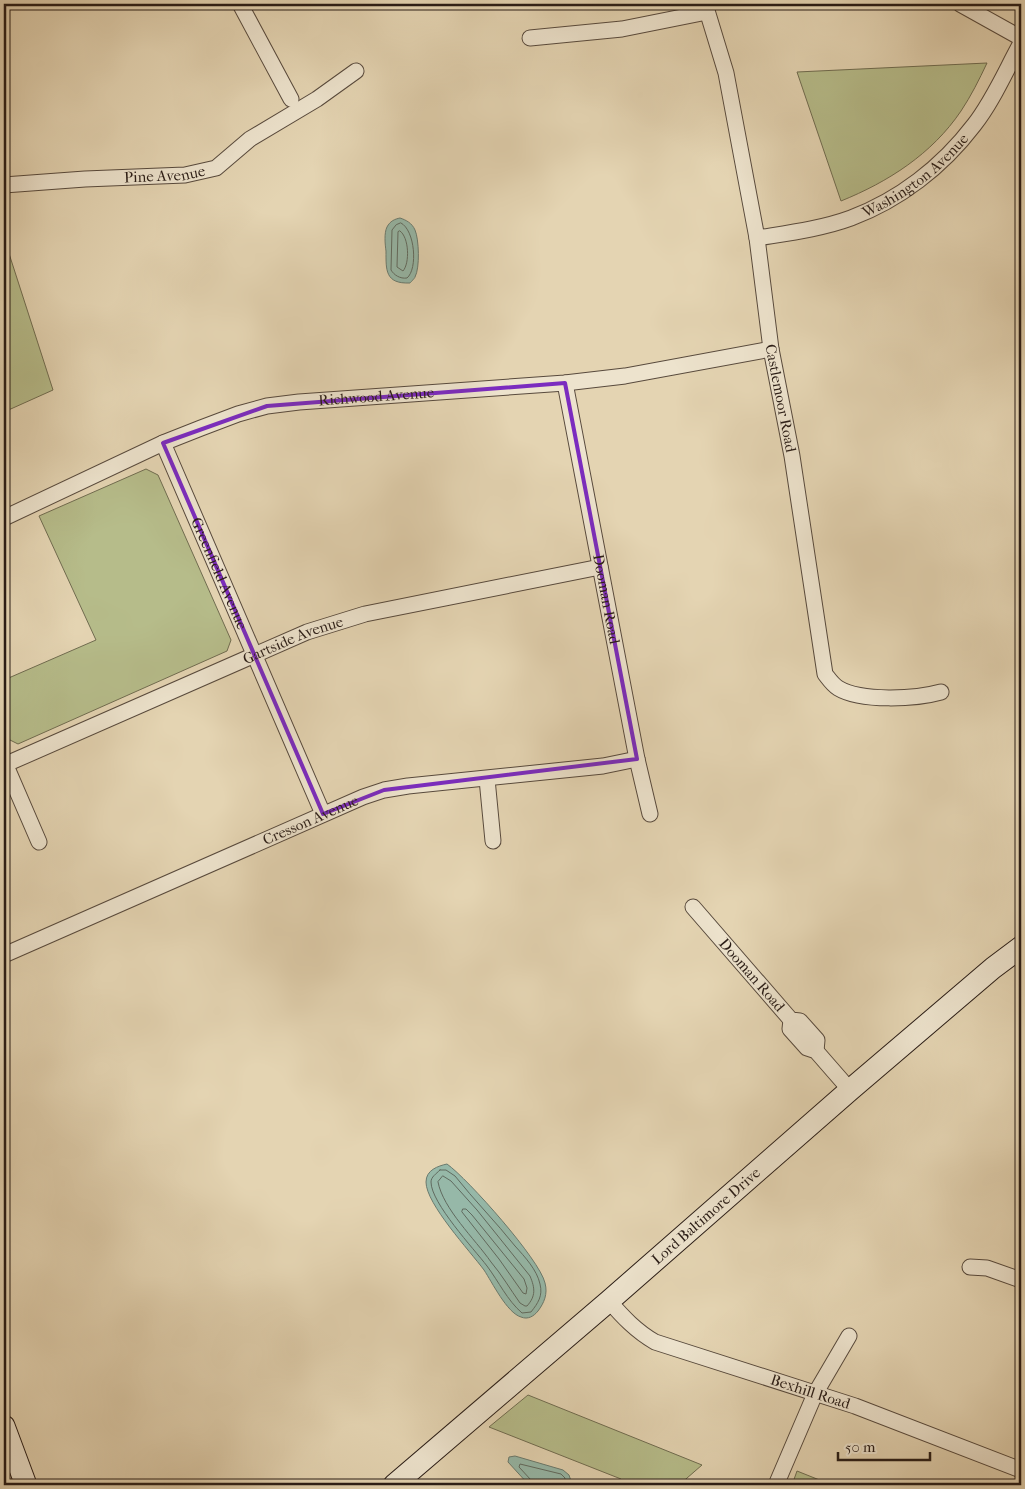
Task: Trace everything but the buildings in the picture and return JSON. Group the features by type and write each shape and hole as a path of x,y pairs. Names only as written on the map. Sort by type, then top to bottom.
{"main road":[{"name":"Lord Baltimore Drive","path":"402,1483 850,1090 986,974 1021,947"},
{"path":"4,1426 26,1485"}],"street":[{"path":"240,4 291,99"},
{"path":"960,4 1021,38"},
{"path":"530,38 622,29 706,8"},
{"name":"Castlemoor Road","path":"706,8 726,73 758,238 771,349 792,456 825,674 837,688 864,696 910,698 941,692"},
{"name":"Washington Avenue","path":"758,238 850,219 879,205 916,182 937,166 975,125 1021,43"},
{"name":"Pine Avenue","path":"4,185 85,179 185,175 216,168 250,140 356,71"},
{"name":"Richwood Avenue","path":"4,518 163,443 238,414 267,406 299,402 565,383 634,375 771,349"},
{"name":"Dooman Road","path":"565,383 650,814"},
{"name":"Greenfield Avenue","path":"163,443 323,814"},
{"name":"Gartside Avenue","path":"4,764 307,632 365,614 600,567"},
{"name":"Cresson Avenue","path":"4,955 323,814 384,790 603,766 638,759"},
{"path":"4,764 39,842"},
{"path":"487,779 493,841"},
{"name":"Dooman Road","path":"693,907 791,1020 790,1029 807,1048 816,1051 850,1090"},
{"path":"970,1267 987,1268 1021,1280"},
{"name":"Bexhill Road","path":"609,1302 642,1335 655,1342 885,1416 1021,1469"},
{"path":"776,1485 815,1394 849,1336"}],"highlighted area":[{"path":"565,383 637,759 384,790 323,814 163,443 267,406"}],"green space":[{"path":"987,63 961,111 937,141 892,176 841,201 797,72"},
{"path":"4,238 53,390 4,412"},
{"path":"146,469 158,475 231,640 227,651 18,744 8,739 4,729 4,680 96,640 39,516"},
{"path":"528,1395 702,1465 679,1485 615,1485 621,1479 489,1427"},
{"path":"797,1471 832,1485 792,1485"}],"water":[{"path":"400,218 412,225 417,240 418,267 415,278 410,283 402,283 391,278 386,264 386,229 391,222"},
{"path":"447,1164 457,1172 502,1220 531,1257 540,1272 545,1283 546,1295 544,1302 533,1316 524,1318 510,1310 484,1270 433,1202 426,1182 428,1174 433,1169"},
{"path":"515,1456 563,1470 569,1475 571,1481 568,1485 529,1485 508,1462 509,1457"}]}
